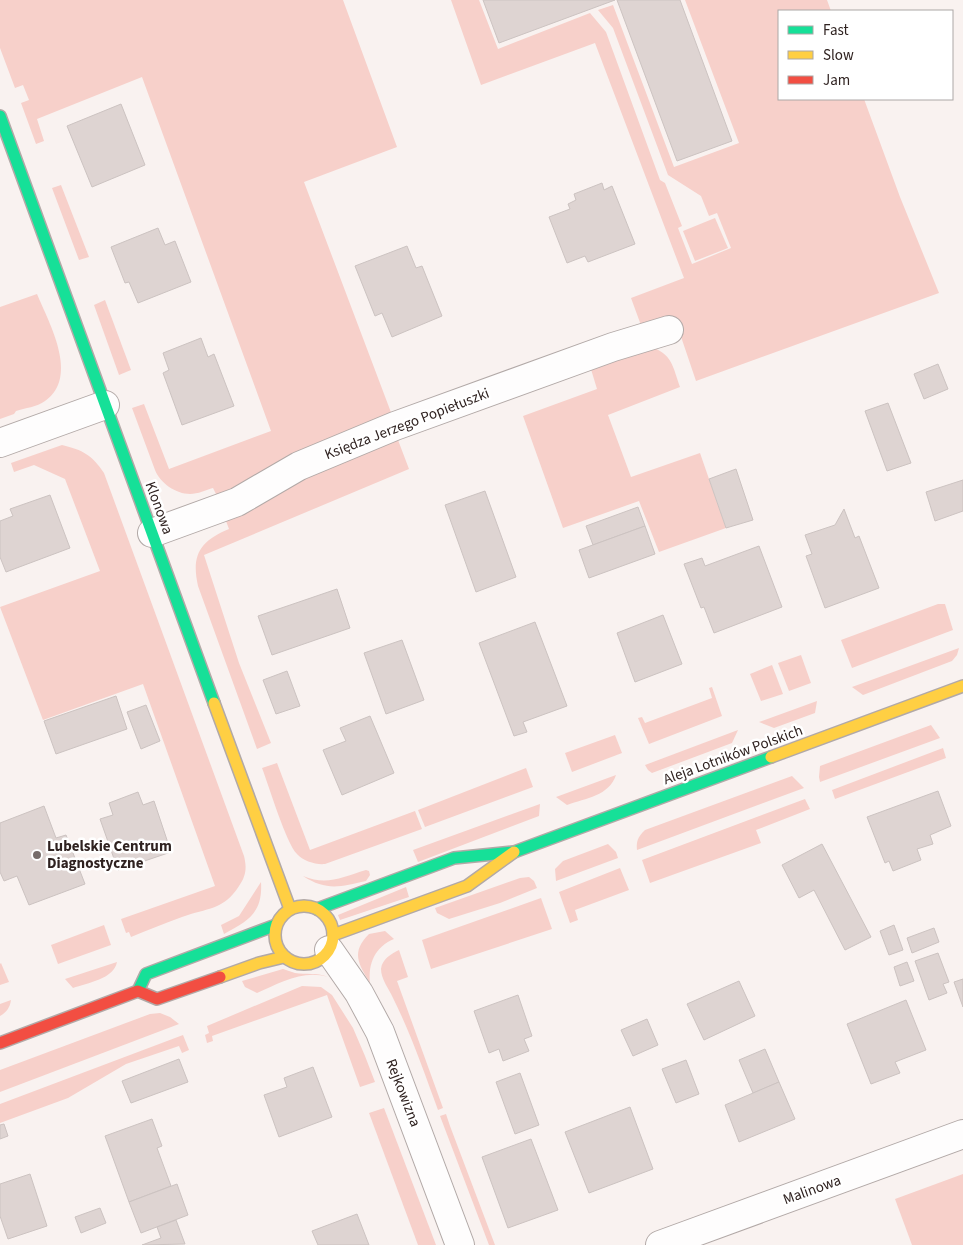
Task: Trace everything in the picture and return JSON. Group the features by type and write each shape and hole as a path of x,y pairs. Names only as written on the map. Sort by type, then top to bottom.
{"street":[{"name":"Klonowa","path":"0,116 290,909"},
{"name":"Księdza Jerzego Popiełuszki","path":"152,533 237,502 299,466 396,426 613,347 669,330"},
{"path":"0,443 105,405"},
{"name":"Aleja Lotników Polskich","path":"317,909 454,858 514,852 963,686"},
{"name":"Aleja Lotników Polskich","path":"331,942 467,886 514,852"},
{"path":"304,906 317,909 329,920 331,942 324,956 308,964 299,964 284,957 276,945 276,924 284,913 290,909 304,906"},
{"path":"138,991 146,974 276,924"},
{"name":"Rejkowizna","path":"331,942 380,1032 460,1245"},
{"path":"0,1043 138,991 157,999 259,963 284,957"},
{"name":"Malinowa","path":"660,1245 963,1134"}],"shaded area":[{"path":"0,0 343,0 397,147 304,182 392,415 283,460 217,496 213,488 193,494 179,492 169,487 157,475 132,408 144,404 169,469 271,431 142,77 37,119 44,141 36,144 21,103 29,100 23,85 15,88 0,48"},
{"path":"451,0 479,0 498,49 590,13 606,32 660,180 665,183 682,226 678,228 692,264 731,248 717,213 709,216 701,196 668,175 613,28 598,10 613,5 674,167 739,143 685,0 827,0 831,10 778,10 778,100 864,100 900,197 939,293 696,381 675,319 642,328 631,298 684,278 595,43 481,85"},
{"path":"61,185 89,257 79,260 52,188"},
{"path":"715,218 728,248 695,261 683,231"},
{"path":"37,294 59,349 60,378 55,391 45,401 0,419 0,307"},
{"path":"105,300 131,370 119,375 94,305"},
{"path":"650,347 663,353 671,362 680,387 608,415 631,477 700,453 726,528 659,552 639,501 563,528 523,416 597,389 590,366"},
{"path":"398,440 409,469 204,555 239,663 271,743 257,749 198,586 196,566 200,550 211,539 229,529 226,521 263,503 303,478"},
{"path":"62,445 86,454 104,473 245,860 246,868 241,882 227,900 207,910 176,919 131,937 129,932 126,933 121,919 215,886 143,684 43,720 0,607 100,571 65,479 34,465 14,472 11,463"},
{"path":"938,604 945,604 953,630 852,668 841,640"},
{"path":"959,648 957,655 952,661 863,695 852,687"},
{"path":"801,655 811,683 789,691 778,663"},
{"path":"772,665 783,694 761,701 750,674"},
{"path":"712,687 722,716 649,744 638,718 642,717 645,723 712,698 709,688"},
{"path":"817,701 815,713 774,728 759,722"},
{"path":"931,725 940,738 820,782 820,766"},
{"path":"738,730 732,743 652,773 645,765"},
{"path":"615,735 622,753 572,772 565,753"},
{"path":"943,748 946,758 835,799 832,790"},
{"path":"277,763 310,850 415,811 422,829 325,864 306,861 297,854 288,838 262,768"},
{"path":"526,768 533,787 425,827 418,810"},
{"path":"616,775 608,788 589,798 567,805 556,797"},
{"path":"792,776 804,788 637,850 638,839 645,830"},
{"path":"805,799 810,809 756,830 761,843 650,883 642,860"},
{"path":"540,804 539,816 418,862 413,850"},
{"path":"608,844 616,852 618,858 556,881 555,869 563,861"},
{"path":"620,868 629,890 575,910 578,920 570,923 559,892"},
{"path":"366,870 369,871 370,875 366,881 341,886 326,886 303,876 327,880 342,878"},
{"path":"529,877 534,881 537,888 500,903 449,919 437,913 435,908 520,878"},
{"path":"261,882 259,901 252,915 240,925 224,934 221,925 239,916"},
{"path":"406,887 409,897 340,920 338,915"},
{"path":"541,898 552,929 431,969 422,940"},
{"path":"104,925 111,945 58,964 51,945"},
{"path":"385,931 394,939 382,946 374,956 370,969 370,983 362,969 358,952 363,940 369,934"},
{"path":"399,950 408,977 397,981 443,1108 438,1110 400,1012 381,973 385,960"},
{"path":"117,962 111,973 92,982 73,988 65,979"},
{"path":"0,964 9,982 0,985"},
{"path":"283,969 295,973 319,975 292,978 257,993 245,987 242,981"},
{"path":"302,986 321,987 332,995 353,1028 375,1082 360,1087 327,995 212,1036 213,1041 207,1043 205,1035 209,1033 207,1026"},
{"path":"11,1000 8,1009 0,1016 0,1004"},
{"path":"160,1013 170,1017 179,1024 0,1092 0,1070 150,1014"},
{"path":"183,1035 189,1050 182,1053 179,1046 126,1064 68,1098 0,1123 0,1104"},
{"path":"384,1108 436,1245 418,1245 369,1113"},
{"path":"446,1114 495,1245 489,1245 440,1116"},
{"path":"963,1174 963,1245 912,1245 895,1199"}],"building":[{"path":"483,0 615,0 499,43"},
{"path":"617,0 680,0 732,141 677,161"},
{"path":"121,104 145,165 92,187 67,126"},
{"path":"602,183 604,190 612,186 635,244 588,262 585,256 567,263 549,217 570,209 568,204 576,200 574,194"},
{"path":"158,228 165,245 175,241 191,282 138,303 129,282 125,283 111,247"},
{"path":"407,246 416,268 422,266 442,316 392,337 382,313 375,316 355,266"},
{"path":"201,338 208,357 214,354 234,406 182,425 163,373 169,370 163,353"},
{"path":"938,364 948,389 924,399 914,374"},
{"path":"888,403 911,463 887,471 865,411"},
{"path":"736,469 753,520 726,528 709,479"},
{"path":"963,480 963,511 935,521 926,492"},
{"path":"485,491 516,577 476,592 445,505"},
{"path":"50,495 70,548 6,572 0,557 0,521 13,516 10,509"},
{"path":"638,507 645,526 593,545 586,526"},
{"path":"844,509 855,538 859,536 879,588 825,608 806,556 812,554 805,535 835,525"},
{"path":"645,526 655,554 589,578 579,550"},
{"path":"759,546 782,607 714,633 704,607 701,608 684,564 702,558 705,566"},
{"path":"337,589 350,628 272,655 258,616"},
{"path":"663,615 682,664 635,682 617,633"},
{"path":"535,622 567,706 523,722 527,732 514,736 479,643"},
{"path":"402,640 424,700 386,714 364,653"},
{"path":"287,671 300,706 276,714 263,680"},
{"path":"116,696 127,729 56,754 44,721"},
{"path":"146,705 160,741 141,749 127,712"},
{"path":"370,716 394,773 342,795 323,750 346,741 340,728"},
{"path":"938,791 951,826 930,835 933,844 917,849 921,860 893,871 889,861 885,863 867,817"},
{"path":"138,792 143,805 154,801 171,852 118,870 100,819 113,815 109,803"},
{"name":"Lubelskie Centrum Diagnostyczne","path":"44,806 56,838 66,835 85,884 29,905 17,876 4,881 0,872 0,823"},
{"path":"822,844 871,937 845,950 814,890 799,898 782,865"},
{"path":"894,925 903,950 889,955 880,931"},
{"path":"934,928 939,942 912,953 907,938"},
{"path":"938,953 949,982 943,984 947,993 929,1000 915,961"},
{"path":"907,962 914,981 900,986 894,967"},
{"path":"963,979 963,1007 954,982"},
{"path":"739,981 755,1016 704,1040 687,1004"},
{"path":"518,995 532,1036 524,1039 529,1051 503,1061 499,1049 489,1053 474,1011"},
{"path":"906,1000 926,1050 895,1062 900,1073 871,1084 847,1024"},
{"path":"647,1019 658,1045 633,1056 621,1030"},
{"path":"765,1049 779,1082 753,1093 739,1060"},
{"path":"179,1059 188,1082 131,1103 122,1081"},
{"path":"686,1060 699,1094 676,1103 662,1069"},
{"path":"313,1067 332,1117 279,1137 264,1095 287,1087 284,1078"},
{"path":"520,1073 539,1125 515,1134 496,1082"},
{"path":"779,1082 795,1119 739,1142 725,1105"},
{"path":"630,1107 653,1169 589,1193 565,1132"},
{"path":"152,1119 162,1146 157,1148 171,1186 129,1202 105,1136"},
{"path":"4,1124 8,1136 0,1139 0,1125"},
{"path":"531,1139 558,1210 508,1228 482,1157"},
{"path":"30,1174 47,1226 8,1239 0,1216 0,1184"},
{"path":"177,1184 188,1215 141,1233 129,1202"},
{"path":"100,1208 106,1223 81,1233 75,1217"},
{"path":"357,1214 369,1245 318,1245 312,1231"},
{"path":"176,1220 185,1244 142,1245 161,1238 157,1227"}],"traffic: fast":[{"path":"0,116 214,703"},
{"path":"317,909 454,858 514,852 771,757"},
{"path":"138,991 146,974 276,925"}],"traffic: slow":[{"path":"771,757 963,686"},
{"path":"214,703 290,909"},
{"path":"333,935 467,886 514,852"},
{"path":"304,906 315,908 325,914 331,924 333,935 331,946 325,956 315,962 304,964 293,962 283,956 277,946 275,935 277,924 283,914 293,908 304,906"},
{"path":"220,977 259,963 284,957"}],"traffic: jam":[{"path":"0,1043 138,991 157,999 220,977"}],"place":[{"name":"Lubelskie Centrum Diagnostyczne","path":"37,855"}]}
